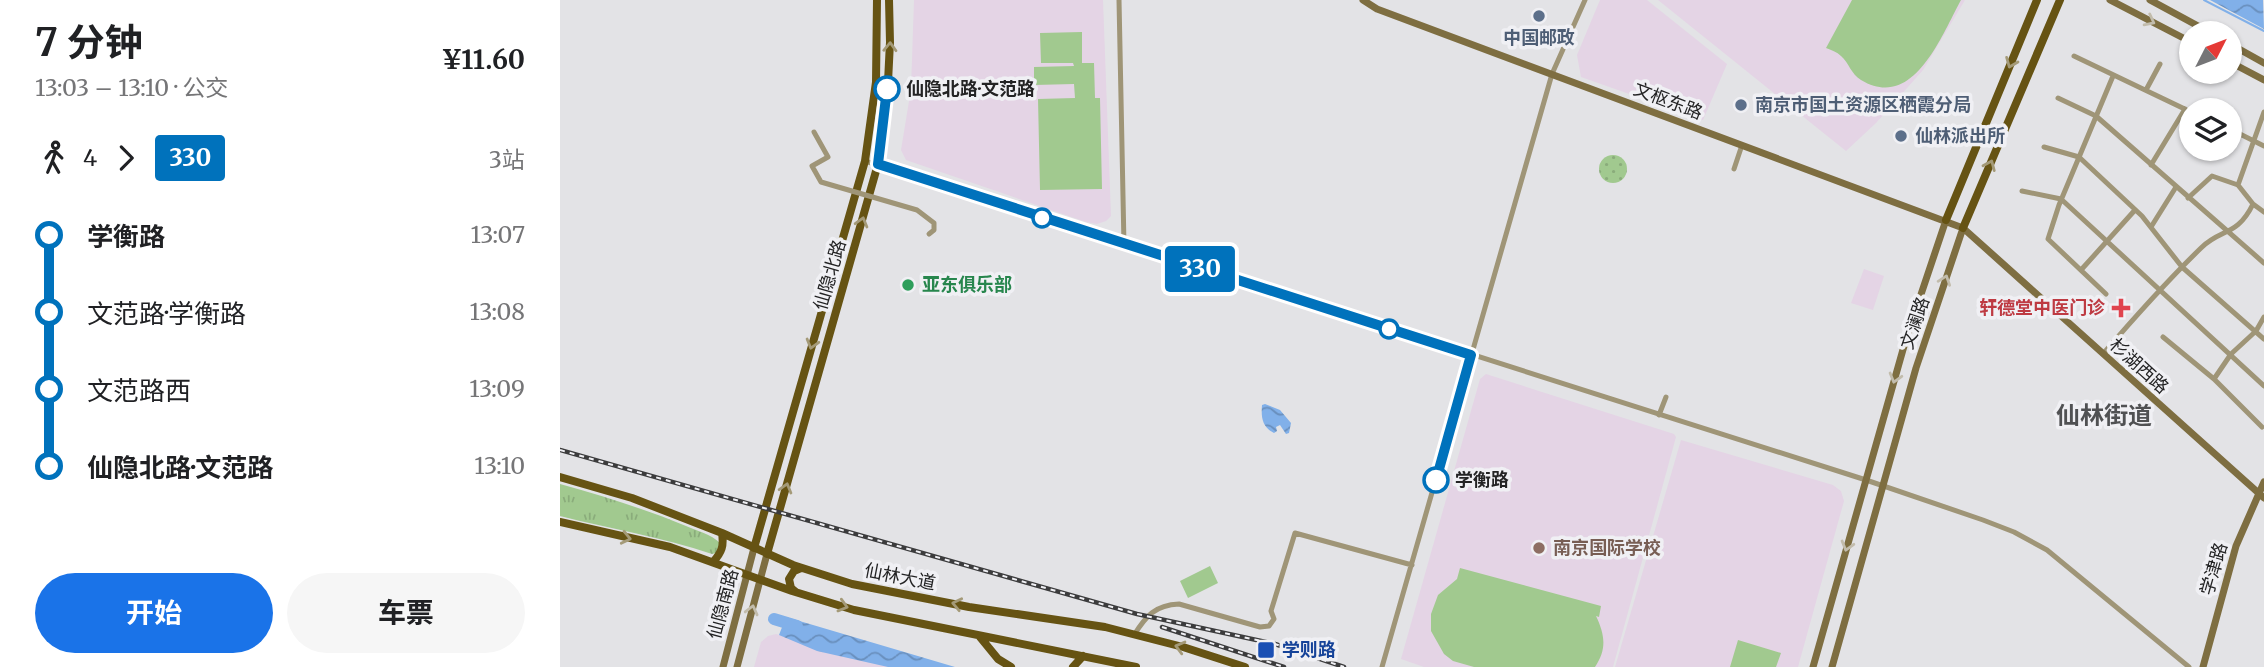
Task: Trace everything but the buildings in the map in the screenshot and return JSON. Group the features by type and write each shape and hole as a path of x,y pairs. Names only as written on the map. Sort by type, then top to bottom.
{"main road":[{"name":"仙隐北路","path":"754,548 865,161 876,82 877,0"},
{"name":"仙隐北路","path":"767,554 878,164 888,82 889,0"},
{"name":"文澜路","path":"1946,220 2036,0"},
{"name":"文澜路","path":"1963,228 2060,0"},
{"name":"仙林大道","path":"560,477 632,498 804,569 852,584 969,607 1105,627 1183,647 1245,667"},
{"path":"560,522 670,547 796,593 854,610 1136,667"},
{"path":"713,562 721,554 724,545 722,533"},
{"path":"796,593 790,585 790,576 794,571 804,569"},
{"path":"980,637 998,659 1011,667"},
{"path":"1073,667 1083,656"}],"street":[{"path":"1119,0 1124,245"},
{"name":"文枢东路","path":"1363,0 1377,9 1424,27 1963,228"},
{"path":"1382,667 1552,74 1585,0"},
{"path":"2110,0 2179,36"},
{"path":"2150,0 2189,21"},
{"path":"2242,51 2264,63"},
{"path":"2074,56 2179,106"},
{"path":"2146,90 2161,64"},
{"path":"2242,68 2264,80"},
{"path":"2106,294 2048,239 2061,199 2113,76"},
{"path":"2058,98 2095,116 2264,263"},
{"path":"2238,184 2264,112"},
{"path":"2151,165 2179,123"},
{"path":"814,132 828,157 812,166 821,182 917,210 934,223 934,230 929,234"},
{"path":"2242,134 2264,146"},
{"path":"1734,169 1742,145"},
{"path":"2044,147 2078,157 2135,210 2182,267 2264,339"},
{"path":"865,161 1866,480 1983,520 2014,532 2047,550 2189,667"},
{"path":"2189,198 2212,176 2238,184 2253,204 2264,212"},
{"path":"2151,227 2176,187"},
{"path":"2022,191 2061,199 2264,386"},
{"path":"2103,354 2204,244 2230,232 2246,218 2253,204"},
{"path":"2081,270 2135,210"},
{"name":"文澜路","path":"1813,667 1906,340 1946,220"},
{"name":"文澜路","path":"1832,667 1916,368 1963,228"},
{"name":"杉湖西路","path":"1963,228 2261,495"},
{"path":"2214,379 2231,354 2256,331 2264,317"},
{"path":"2163,337 2214,379 2262,427"},
{"path":"1660,415 1666,397"},
{"name":"学津路","path":"2203,667 2236,546 2261,495 2264,482"},
{"path":"1133,635 1149,612 1170,604 1179,604 1261,627 1269,626 1274,619 1271,611 1295,533 1412,565"},
{"name":"仙隐南路","path":"723,667 754,548"},
{"name":"仙隐南路","path":"737,667 767,554"}],"shaded area":[{"path":"914,0 1103,0 1111,216 1106,221 1097,224 1086,222 906,160 901,150 911,89"},
{"path":"1600,0 1647,0 1727,64 1703,120 1581,77 1577,55"},
{"path":"1658,0 1965,0 1923,70 1876,123 1846,151"},
{"path":"1864,269 1884,276 1873,310 1851,303"},
{"name":"南京国际学校","path":"1486,374 1674,434 1676,437 1613,667 1424,667 1401,659 1480,379"},
{"path":"1681,440 1833,485 1841,491 1844,501 1798,667 1615,667"},
{"path":"776,634 896,667 754,667 761,642"}],"green space":[{"path":"1852,0 1961,0 1924,65 1911,78 1896,86 1880,87 1858,78 1841,56 1826,48"},
{"path":"1082,32 1082,63 1094,63 1095,98 1100,98 1102,189 1040,190 1038,99 1075,98 1074,84 1034,85 1034,67 1074,66 1073,63 1041,63 1040,33"},
{"path":"1613,155 1623,159 1627,169 1623,179 1613,183 1603,179 1599,169 1603,159"},
{"path":"560,484 639,508 704,533 720,543 716,553 560,516"},
{"path":"1210,566 1218,583 1188,598 1180,581"},
{"path":"1460,568 1601,606 1599,617 1596,616 1603,636 1603,648 1595,667 1474,667 1453,661 1444,654 1431,631 1431,614 1438,595 1457,579"},
{"path":"1738,640 1781,653 1776,667 1730,667"}],"water":[{"path":"2210,0 2263,0 2264,29"},
{"path":"1262,405 1280,410 1291,423 1289,433 1286,434 1280,425 1274,433 1267,428 1262,414"},
{"path":"786,617 955,667 888,667 817,651 779,635"}],"waterway":[{"path":"2204,0 2264,31"},
{"path":"774,619 797,626"}],"railway":[{"path":"560,450 1137,614 1275,644 1344,667"},
{"path":"1162,627 1284,667"}],"bus line":[{"name":"330","path":"887,89 878,164 1471,355 1436,480"}],"place":[{"name":"中国邮政","path":"1539,16"},
{"name":"仙隐北路·文范路","path":"887,89"},
{"name":"南京市国土资源区栖霞分局","path":"1741,105"},
{"name":"仙林派出所","path":"1901,136"},
{"name":"亚东俱乐部","path":"908,285"},
{"name":"轩德堂中医门诊","path":"2121,308"},
{"name":"学衡路","path":"1436,480"},
{"name":"南京国际学校","path":"1539,548"},
{"name":"学则路","path":"1266,650"}],"district":[{"name":"仙林街道","path":"2104,416"}]}
